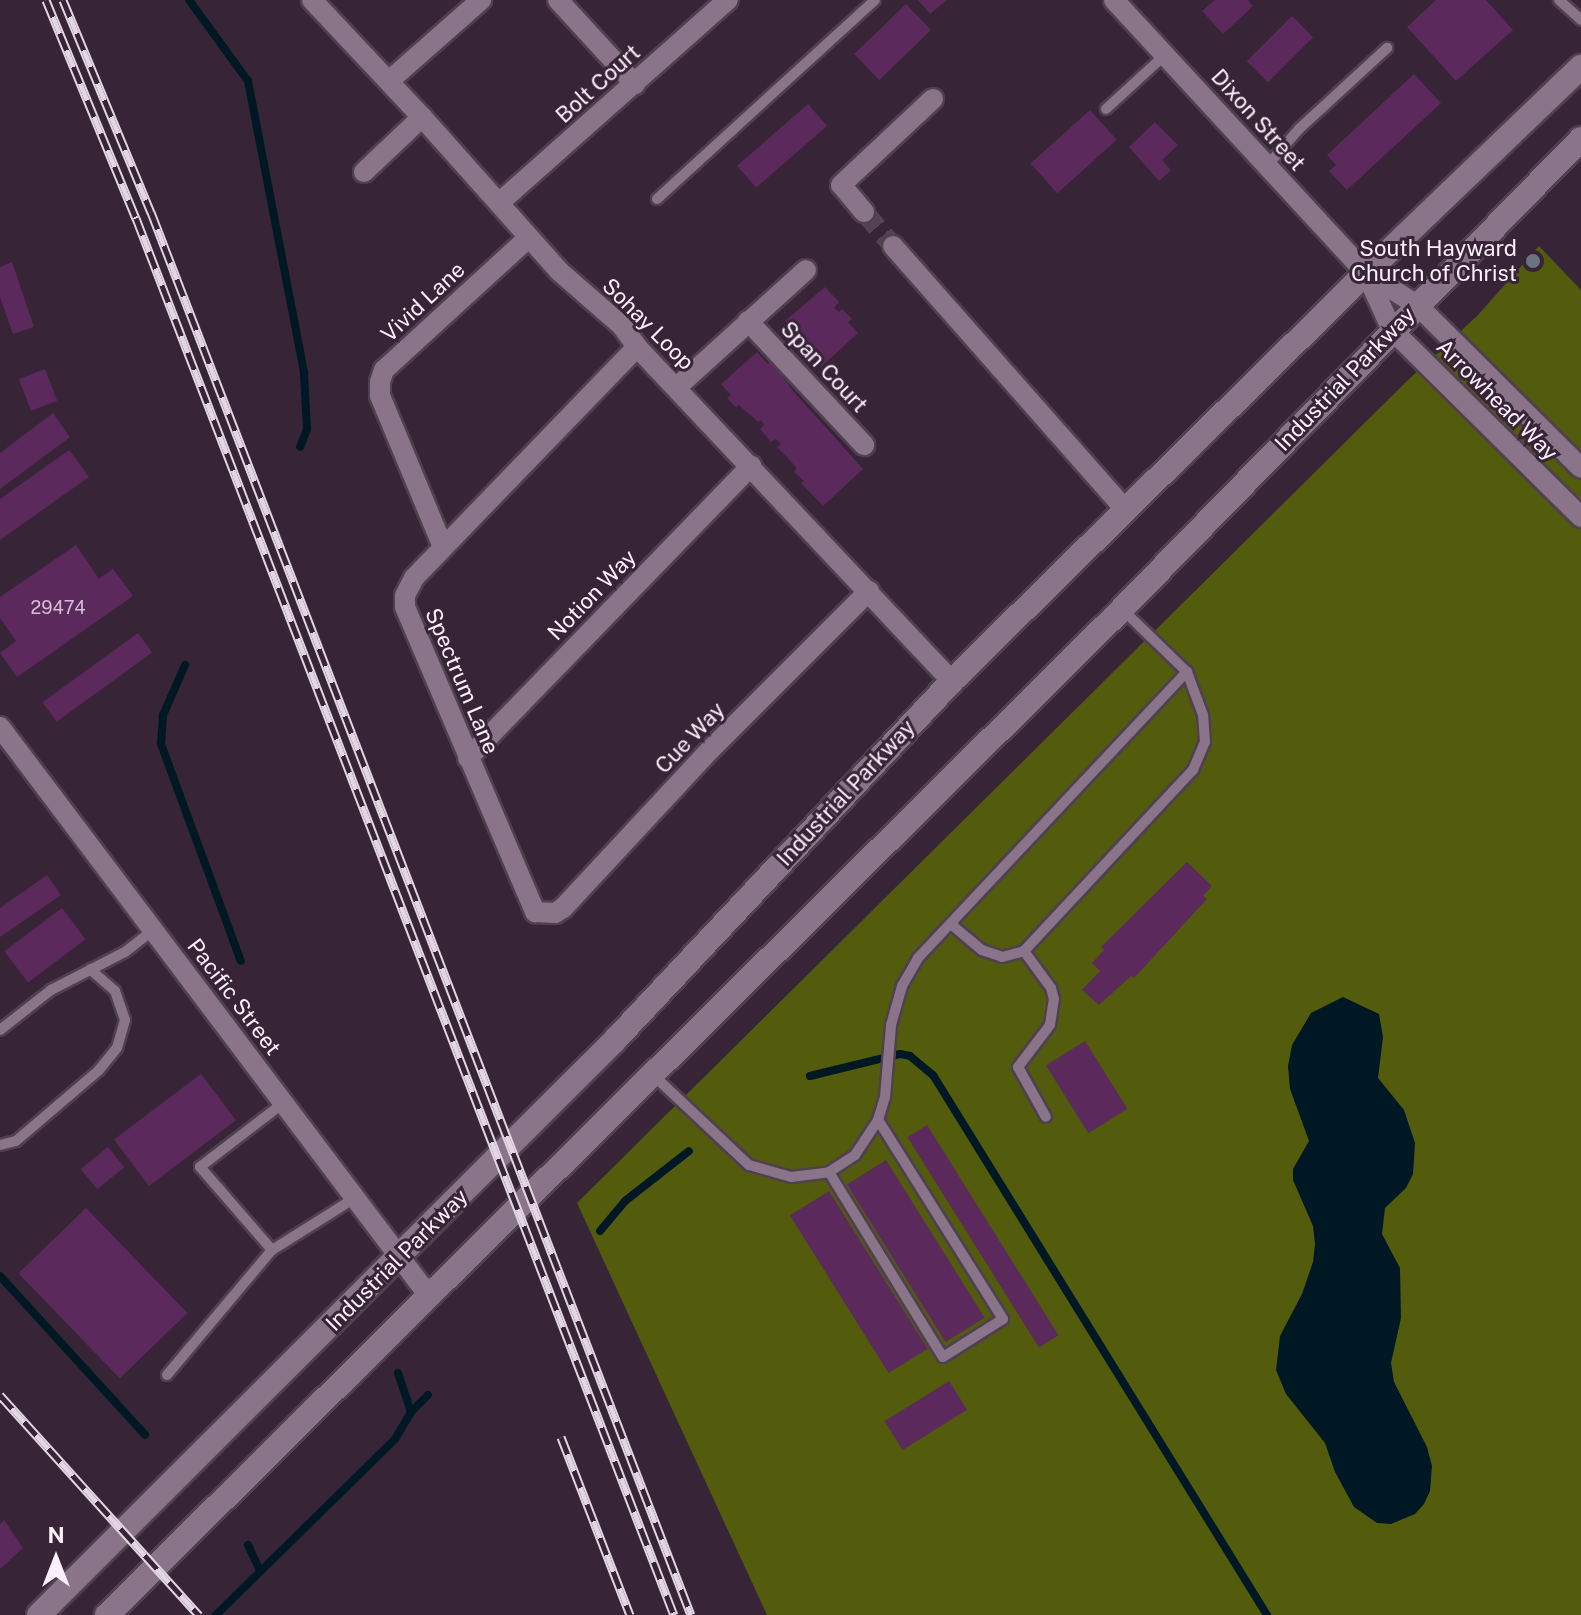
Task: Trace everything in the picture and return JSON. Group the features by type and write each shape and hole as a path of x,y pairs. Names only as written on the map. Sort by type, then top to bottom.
{"main road":[{"name":"Industrial Parkway","path":"39,1615 615,1040 952,681 1366,273 1581,67"},
{"name":"Industrial Parkway","path":"107,1615 1122,609 1581,139"}],"street":[{"name":"Sohay Loop","path":"312,0 422,117 528,238 575,287 622,326 637,347 952,681"},
{"path":"389,81 481,0"},
{"path":"558,0 635,84"},
{"name":"Bolt Court","path":"499,203 728,0"},
{"name":"Dixon Street","path":"1114,0 1366,273"},
{"path":"864,212 841,185 933,99"},
{"path":"364,172 422,117"},
{"name":"Vivid Lane","path":"443,547 380,396 380,382 384,370 528,238"},
{"path":"893,246 1126,510"},
{"name":"Span Court","path":"677,387 806,270"},
{"name":"Arrowhead Way","path":"1366,273 1417,305 1581,468"},
{"name":"Arrowhead Way","path":"1366,273 1392,330 1581,517"},
{"name":"Span Court","path":"748,321 864,445"},
{"name":"Spectrum Lane","path":"545,915 535,912 529,904 405,607 407,586 637,347"},
{"name":"Notion Way","path":"468,758 751,466"},
{"name":"Cue Way","path":"545,915 563,908 710,750 869,591"},
{"name":"Pacific Street","path":"0,727 429,1296"}],"lane":[{"path":"657,199 875,0"},
{"path":"1559,0 1581,20"},
{"path":"1266,167 1299,129 1387,48"},
{"path":"1106,109 1166,54"},
{"path":"952,925 982,950 1002,957 1024,951 1193,770 1205,742 1203,715 1187,672 1122,609"},
{"path":"651,1073 749,1165 791,1177 829,1172 855,1155 878,1120 885,1097 891,1025 902,986 918,958 1187,672"},
{"path":"0,1030 51,990 125,952 153,930"},
{"path":"1024,951 1051,988 1054,999 1050,1025 1018,1067 1046,1117"},
{"path":"0,1145 16,1141 99,1070 117,1048 125,1020 115,991 90,969"},
{"path":"272,1250 200,1167 283,1103"},
{"path":"829,1172 943,1357 1003,1319 878,1120"},
{"path":"167,1375 272,1250 355,1198"}],"green space":[{"path":"1539,246 1581,290 1581,1615 767,1615 577,1203 1407,381 1478,315"}],"water":[{"path":"1343,997 1379,1014 1383,1037 1378,1078 1404,1110 1415,1143 1413,1174 1406,1188 1385,1208 1382,1234 1400,1268 1401,1318 1391,1363 1394,1382 1427,1447 1432,1466 1430,1491 1424,1504 1415,1514 1391,1524 1377,1523 1354,1507 1335,1472 1325,1443 1286,1394 1276,1370 1280,1336 1302,1294 1313,1262 1315,1244 1313,1226 1293,1180 1293,1169 1309,1141 1290,1089 1288,1066 1292,1045 1311,1013"}],"building":[{"path":"918,0 947,0 930,14"},
{"path":"1215,0 1248,0 1253,6 1223,34 1202,11"},
{"path":"1436,0 1486,0 1513,30 1456,81 1407,27"},
{"path":"906,4 931,30 879,80 854,54"},
{"path":"1292,16 1313,37 1268,82 1247,61"},
{"path":"1414,74 1441,103 1347,190 1329,171 1336,165 1327,155"},
{"path":"808,104 827,126 756,188 737,166"},
{"path":"1090,110 1117,140 1057,193 1031,164"},
{"path":"1155,122 1178,145 1162,160 1171,170 1159,181 1129,147"},
{"path":"12,262 34,327 13,334 0,297 0,267"},
{"path":"825,287 839,302 834,308 839,312 842,309 852,319 848,322 858,333 822,366 800,346 803,343 785,321"},
{"path":"757,352 768,364 771,361 794,392 863,469 823,506 801,483 804,481 794,472 797,468 777,447 781,444 776,439 771,442 760,429 764,425 761,420 758,422 739,405 736,407 727,398 731,395 721,384"},
{"path":"45,369 57,401 31,411 19,379"},
{"path":"53,413 70,437 0,489 0,453"},
{"path":"69,450 89,477 0,540 0,499"},
{"path":"76,545 99,579 113,569 133,596 17,677 0,653 16,641 0,618 0,597"},
{"path":"138,633 152,652 57,722 43,702"},
{"path":"1187,862 1212,886 1203,896 1207,899 1134,978 1131,976 1099,1005 1082,990 1100,971 1092,963 1104,950 1101,947"},
{"path":"47,875 61,895 0,937 0,908"},
{"path":"62,908 85,939 28,982 4,951"},
{"path":"1085,1041 1127,1109 1088,1133 1046,1065"},
{"path":"201,1074 236,1120 149,1186 114,1140"},
{"path":"927,1125 1058,1335 1039,1348 907,1137"},
{"path":"108,1147 124,1167 97,1189 81,1169"},
{"path":"886,1160 985,1318 946,1342 847,1184"},
{"path":"829,1191 928,1349 889,1373 790,1215"},
{"path":"86,1208 187,1313 120,1378 18,1273"},
{"path":"949,1381 967,1410 903,1450 885,1421"},
{"path":"4,1520 23,1548 0,1569 0,1524"}],"waterway":[{"path":"189,0 248,81 304,373 307,429 300,447"},
{"path":"185,665 163,715 161,744 241,961"},
{"path":"810,1076 900,1054 910,1056 933,1075 1267,1615"},
{"path":"600,1231 625,1201 689,1151"},
{"path":"0,1276 145,1435"},
{"path":"216,1615 395,1439 411,1412 398,1373"},
{"path":"411,1412 428,1395"},
{"path":"248,1545 260,1571"}],"tunnel":[{"path":"864,212 893,246"}],"railway":[{"path":"46,0 136,218 674,1615"},
{"path":"63,0 151,212 691,1615"},
{"path":"0,1395 199,1615"},
{"path":"561,1437 630,1615"}],"place":[{"name":"South Hayward Church of Christ","path":"1533,261"}]}
